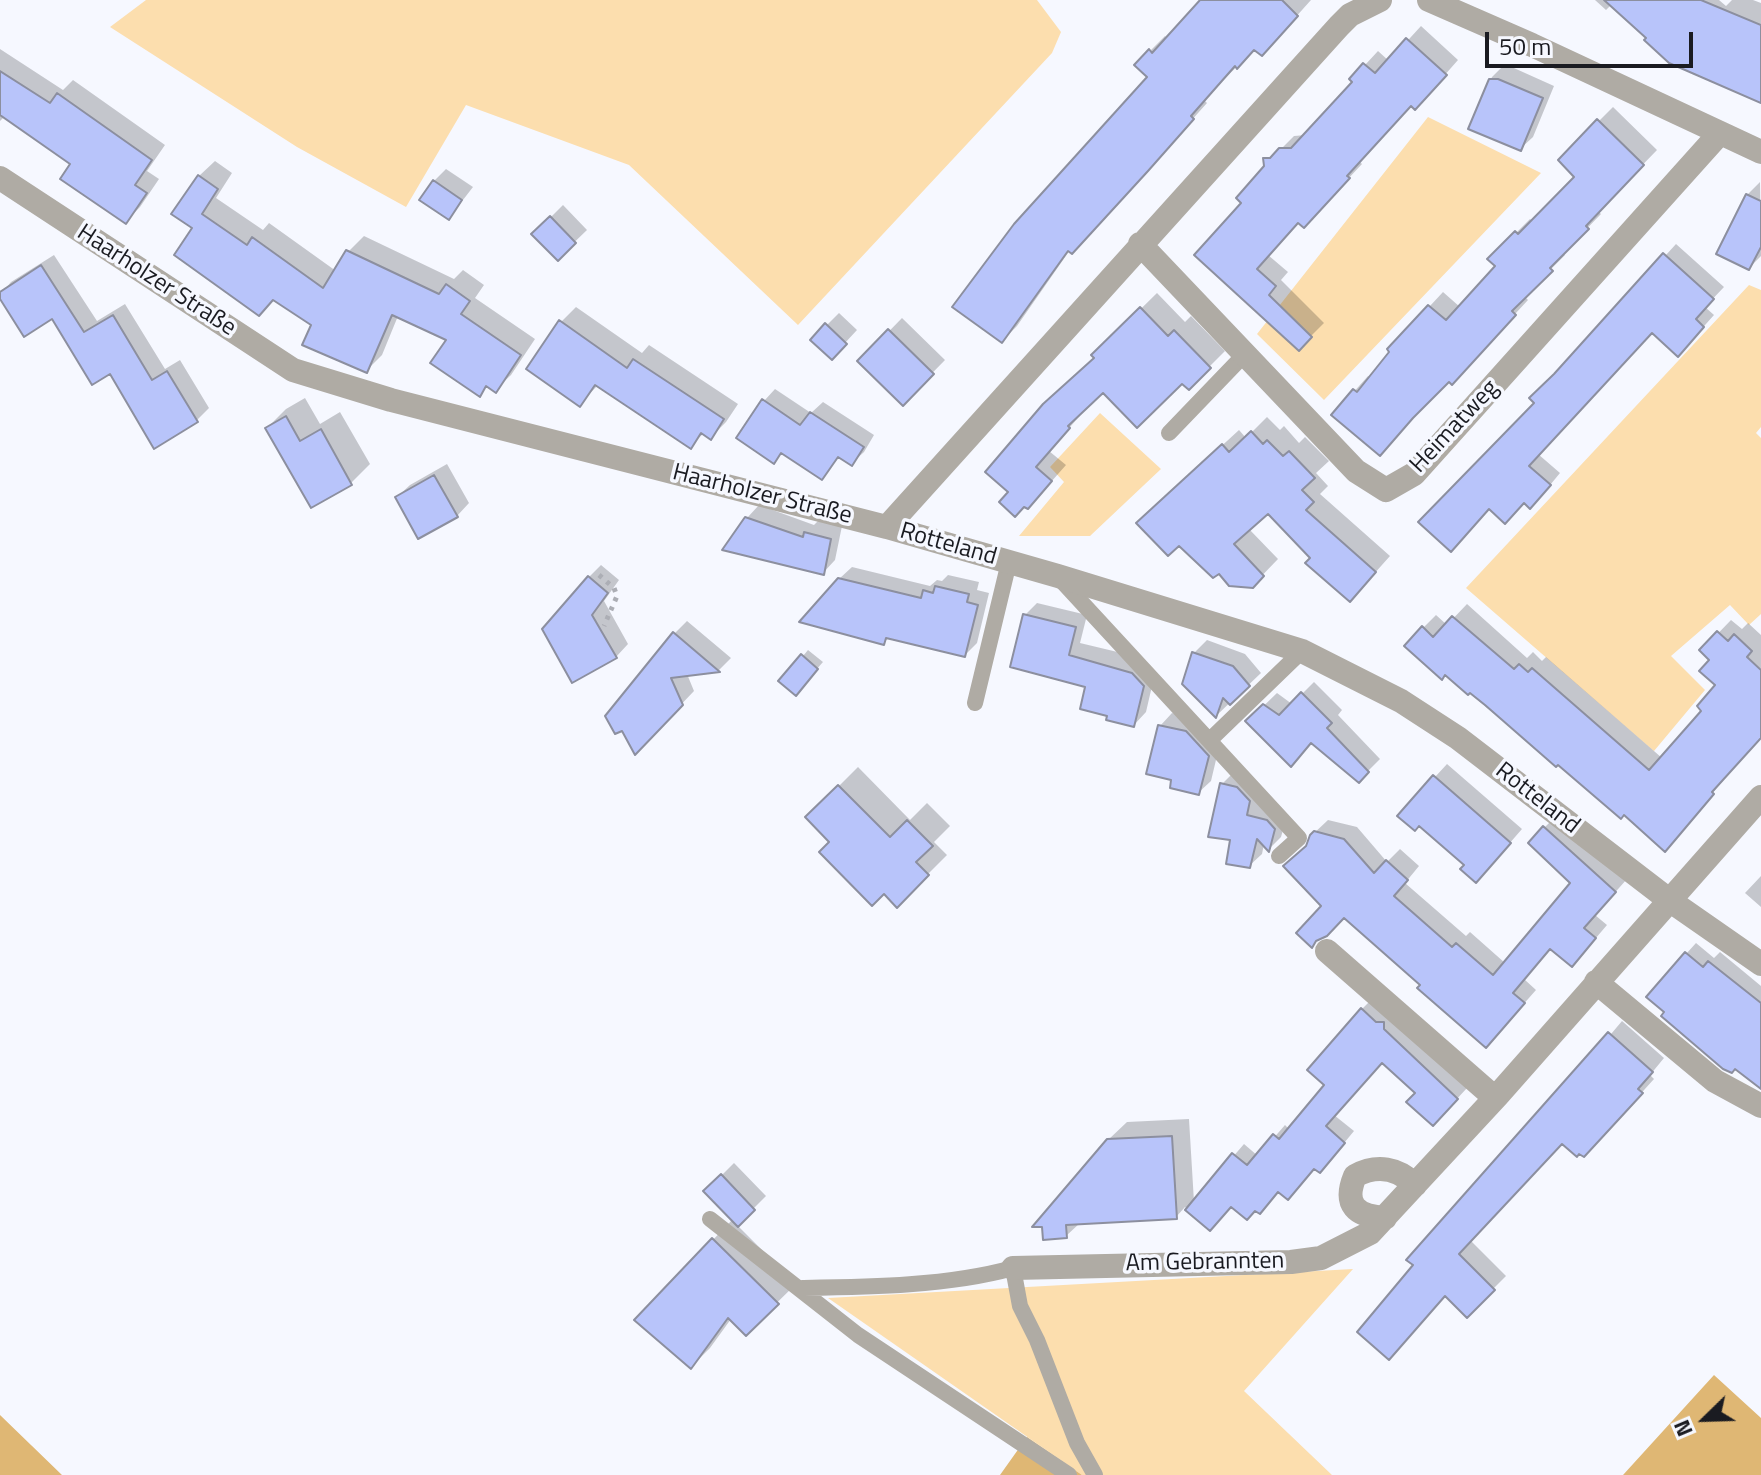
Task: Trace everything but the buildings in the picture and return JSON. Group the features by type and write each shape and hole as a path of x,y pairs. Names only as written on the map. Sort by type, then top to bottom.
{"street":[{"path":"1429,0 1761,152"},
{"path":"887,527 1140,244 1339,26 1366,2"},
{"name":"Heimatweg","path":"1140,244 1356,471 1386,490 1414,474 1720,133"},
{"name":"Haarholzer Straße","path":"0,178 293,370 391,400 887,527"},
{"name":"Rotteland","path":"887,527 1302,651 1401,701 1458,738 1669,900 1761,964"},
{"name":"Am Gebrannten","path":"1013,1268 1291,1262 1321,1258 1370,1233 1495,1098 1761,797"},
{"path":"1327,951 1495,1098"},
{"path":"1596,982 1715,1081 1761,1106"},
{"path":"1385,1218 1366,1217 1356,1210 1350,1200 1355,1176 1377,1167 1404,1174 1415,1185"}],"lane":[{"path":"1169,433 1245,354"},
{"name":"Rotteland","path":"975,703 1009,562"},
{"path":"1058,576 1299,838 1279,856"},
{"path":"1214,736 1302,651"},
{"path":"710,1219 802,1288 858,1335 1069,1475"},
{"path":"1013,1268 1020,1306 1037,1340 1077,1443 1095,1475"},
{"name":"Am Gebrannten","path":"802,1288 868,1287 989,1274 1013,1268"}],"path":[{"path":"599,575 614,588 617,596 604,626"}],"shaded area":[{"path":"146,0 1037,0 1061,32 1052,53 798,325 629,165 466,105 406,207 297,147 110,27"},
{"path":"1428,117 1541,173 1324,400 1257,334"},
{"path":"1749,285 1761,290 1761,427 1756,433 1761,438 1761,614 1749,625 1730,605 1671,656 1705,690 1654,751 1466,588"},
{"path":"1100,413 1161,469 1090,536 1019,536 1064,482 1050,467"},
{"path":"1353,1269 1244,1391 1332,1475 1082,1475 828,1298"},
{"path":"1714,1375 1761,1418 1761,1475 1623,1475"},
{"path":"0,1415 62,1475 0,1475"},
{"path":"1027,1437 1082,1475 1000,1475"}]}
